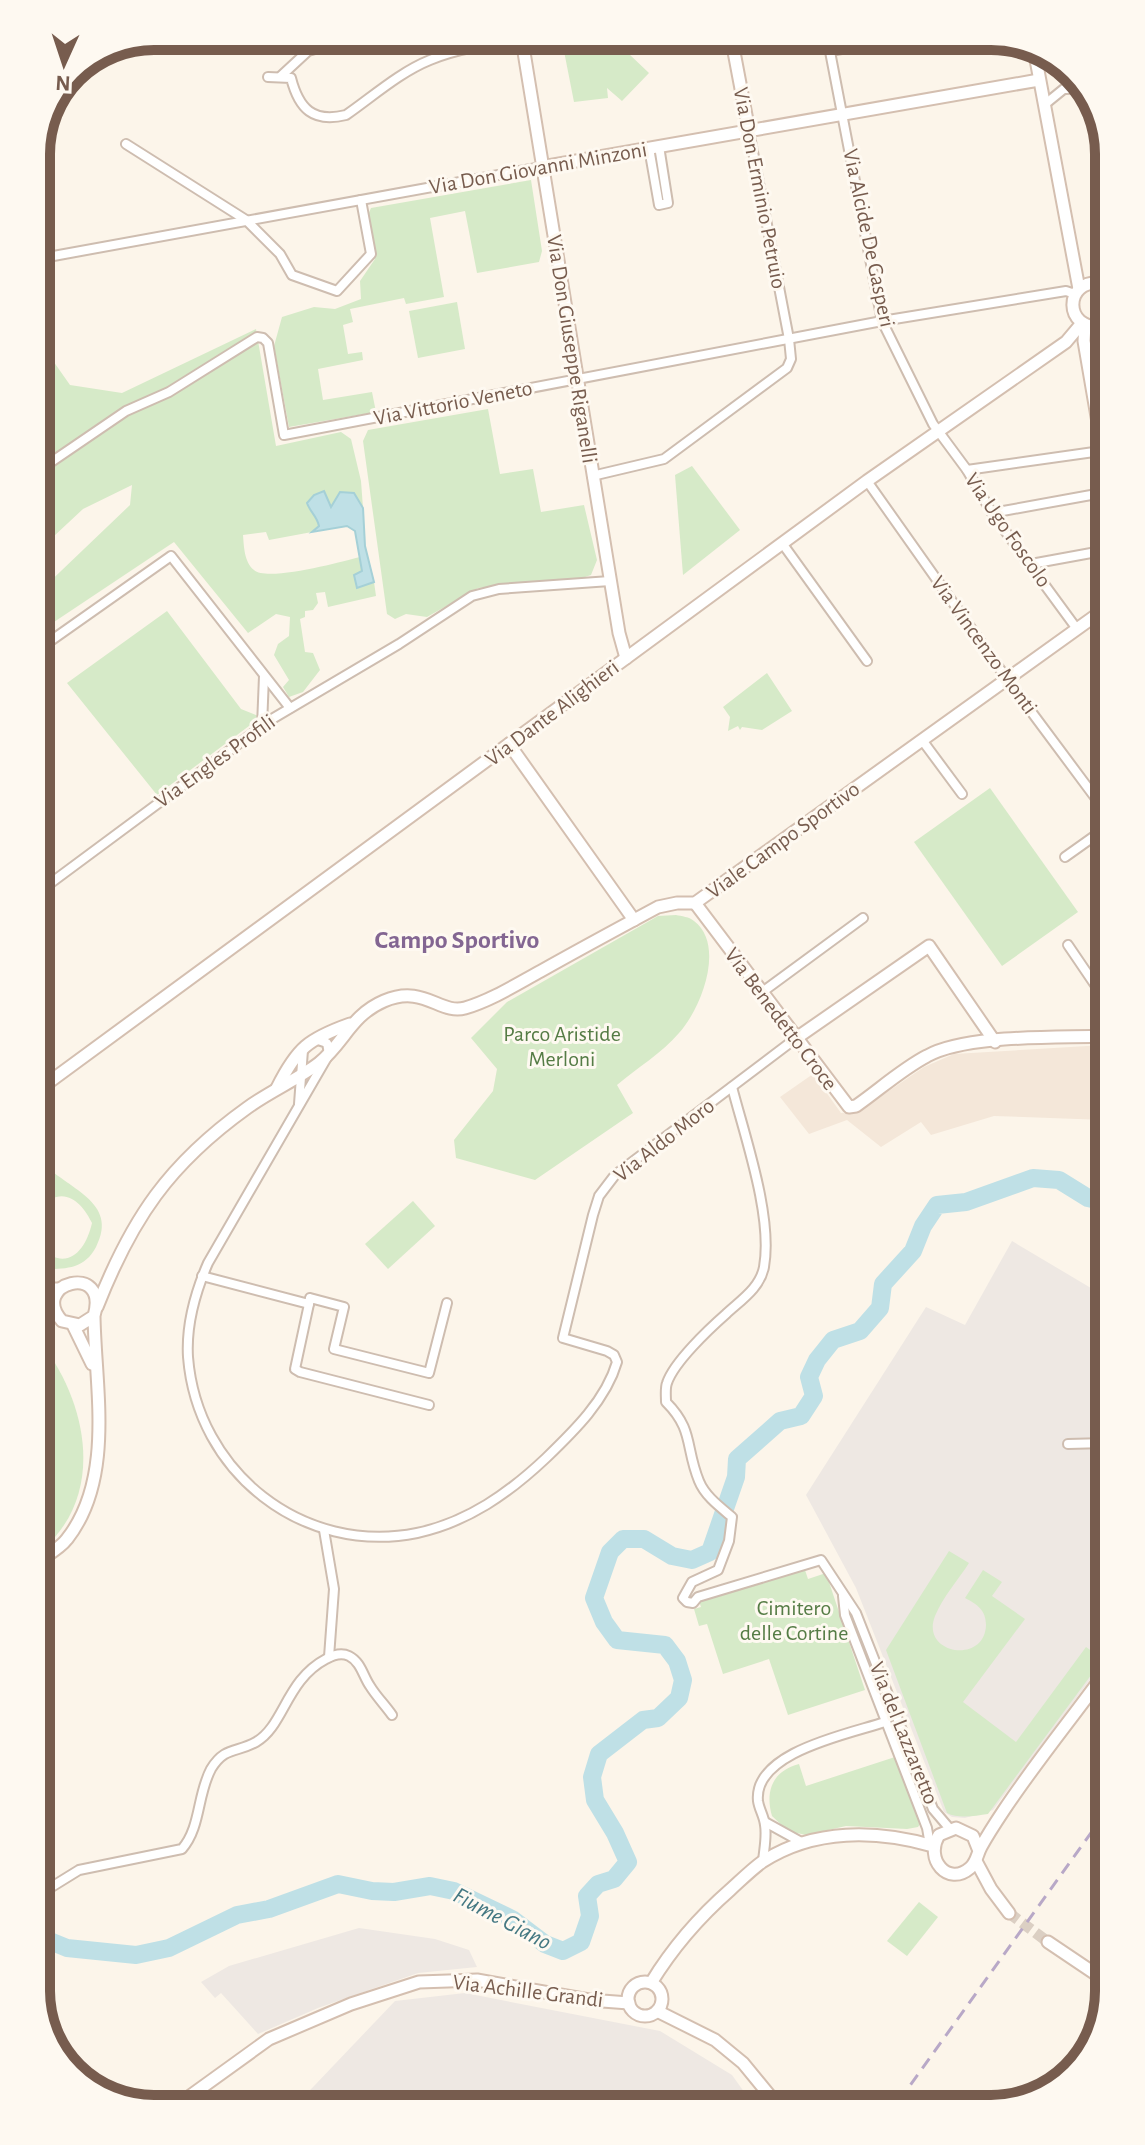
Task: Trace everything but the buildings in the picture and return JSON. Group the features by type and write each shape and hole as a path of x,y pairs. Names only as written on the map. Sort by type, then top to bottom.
{"street":[{"path":"280,77 312,50"},
{"path":"268,77 291,78 298,101 322,118 332,118 346,115 415,67 431,59 466,50"},
{"name":"Via Don Giuseppe Riganelli","path":"525,50 576,380 619,633 626,658"},
{"name":"Via Don Erminio Petruio","path":"734,50 789,339"},
{"path":"830,51 836,50"},
{"name":"Via Alcide De Gasperi","path":"830,51 882,321 938,431"},
{"path":"1036,61 1073,266 1080,289 1072,305 1088,324 1084,341 1095,403"},
{"name":"Via Don Giovanni Minzoni","path":"50,257 1039,80"},
{"path":"1044,105 1069,86"},
{"path":"1066,89 1071,89"},
{"path":"126,144 246,220 280,254 292,275 337,291 371,254 361,200"},
{"path":"654,147 668,203 659,205 654,147"},
{"path":"1080,289 1095,285"},
{"name":"Via Vittorio Veneto","path":"50,463 126,411 169,392 257,337 268,343 284,435 882,321 1080,289"},
{"name":"Via Dante Alighieri","path":"50,1081 782,543 1088,324"},
{"path":"592,476 664,459 787,368 791,359 789,339"},
{"path":"1066,342 1086,348"},
{"name":"Via Ugo Foscolo","path":"938,431 967,470 992,513 1077,629"},
{"path":"967,470 1095,452"},
{"name":"Via Vincenzo Monti","path":"867,481 1095,797"},
{"path":"992,513 1095,494"},
{"path":"782,543 867,661"},
{"path":"1031,564 1095,552"},
{"path":"50,641 171,556 290,708"},
{"name":"Via Engles Profili","path":"50,884 262,726 472,596 499,589 610,581"},
{"name":"Viale Campo Sportivo","path":"277,1088 288,1066 303,1048 314,1039 351,1024 379,1003 400,995 419,996 462,1009 500,994 658,907 695,903 1095,616"},
{"path":"262,726 264,676"},
{"path":"922,740 962,794"},
{"path":"509,744 634,920"},
{"path":"1065,857 1095,836"},
{"name":"Via Benedetto Croce","path":"695,903 845,1104 852,1107 927,1056 947,1048 1095,1036"},
{"path":"761,993 863,918"},
{"path":"1068,945 1095,985"},
{"path":"795,1039 929,946 995,1042"},
{"name":"Viale Campo Sportivo","path":"96,1312 114,1264 150,1203 175,1169 201,1143 329,1054 351,1024"},
{"path":"314,1039 327,1043 329,1054"},
{"name":"Via Aldo Moro","path":"329,1054 229,1223 202,1276 193,1307 188,1356 200,1410 212,1438 255,1491 287,1514 324,1530 382,1536 415,1533 473,1514 530,1473 588,1414 612,1380 617,1362 614,1355 607,1351 563,1338 599,1196 615,1175 795,1039"},
{"path":"300,1074 303,1048"},
{"name":"Via Aldo Moro","path":"299,1105 300,1074"},
{"name":"Via del Lazzaretto","path":"732,1087 756,1178 766,1239 764,1270 750,1294 683,1358 667,1383 666,1402 687,1429 699,1481 732,1517 729,1541 718,1570 692,1582 683,1598 693,1603 698,1597 821,1560 856,1613 933,1809 950,1829"},
{"name":"Viale Campo Sportivo","path":"89,1286 114,1264"},
{"path":"202,1276 309,1304"},
{"path":"50,1289 59,1289 71,1282 89,1286 95,1294 97,1453 82,1515 66,1541 50,1553"},
{"path":"59,1289 54,1301 55,1311 62,1321 73,1325 86,1323 96,1312"},
{"path":"429,1405 295,1369 310,1298 344,1307 334,1349 429,1373 447,1303"},
{"path":"50,1309 55,1311"},
{"path":"73,1325 95,1370"},
{"path":"1068,1444 1095,1443"},
{"path":"324,1530 334,1589 329,1657"},
{"name":"Via del Lazzaretto","path":"843,1591 845,1615 932,1846"},
{"path":"50,1888 79,1870 182,1849 192,1837 211,1770 223,1754 257,1742 270,1728 305,1673 329,1657 337,1654 349,1656 359,1665 369,1685 392,1715"},
{"path":"1004,1809 983,1827 969,1833 950,1829 939,1835 932,1846 937,1863 947,1872 967,1871 1004,1809 1095,1686"},
{"name":"Via del Lazzaretto","path":"763,1862 765,1822 758,1801 760,1782 771,1766 788,1755 885,1722"},
{"path":"765,1822 803,1843"},
{"name":"Via Achille Grandi","path":"657,2011 643,2015 634,2011 629,2003 632,1988 640,1983 651,1983 669,1952 695,1923 763,1862 803,1843 860,1833 932,1846"},
{"path":"969,1833 977,1843 978,1856 991,1889 1009,1913"},
{"path":"1048,1942 1095,1974"},
{"name":"Via Achille Grandi","path":"191,2095 269,2039 351,2004 419,1982 477,1980 589,2000 629,2003"},
{"path":"651,1983 661,1995 657,2011 715,2040 743,2063 769,2095"}],"shaded area":[{"path":"1095,1046 1095,1120 994,1116 931,1135 921,1122 881,1147 847,1120 809,1134 780,1097 813,1074 841,1113 858,1112 924,1067 954,1054"},
{"path":"1012,1241 1095,1290 1095,1673 993,1810 965,1818 952,1817 944,1812 856,1588 806,1495 926,1307 965,1325"},
{"path":"359,1928 435,1939 469,1950 477,1967 418,1973 318,2008 258,2034 221,1993 215,1998 201,1982 229,1966"},
{"path":"465,1993 660,2031 732,2075 746,2095 305,2095 395,2001"}],"green space":[{"path":"564,50 625,50 649,73 622,101 607,88 608,98 574,102"},
{"path":"531,180 542,251 539,262 477,273 465,211 430,218 444,297 406,304 404,298 350,309 353,322 343,325 348,354 362,352 363,360 318,369 323,400 372,392 376,412 289,427 274,346 282,317 314,307 335,309 361,299 360,281 375,259 368,215 371,208"},
{"path":"457,302 465,349 418,358 409,311"},
{"path":"256,329 276,446 341,432 351,439 361,481 363,508 354,493 318,519 319,526 312,532 269,540 266,532 243,535 248,563 262,573 305,570 360,557 362,572 358,588 374,582 376,596 328,607 325,592 316,593 318,603 313,610 305,611 305,617 300,619 305,652 313,653 320,670 303,692 289,697 283,687 289,680 274,655 278,644 289,636 290,617 276,614 248,633 174,542 50,625 50,582 130,505 132,485 83,509 50,540 50,357 70,385 122,393"},
{"path":"488,409 500,474 533,469 541,512 584,505 597,560 591,575 478,588 427,617 406,614 395,619 387,614 363,441 368,430"},
{"path":"692,466 740,530 683,575 675,475"},
{"path":"167,611 241,709 261,717 157,795 67,683"},
{"path":"767,673 792,711 762,730 742,727 740,730 738,726 728,731 730,717 723,707"},
{"path":"990,788 1078,912 1002,966 914,842"},
{"name":"Parco Aristide Merloni","path":"676,915 692,920 703,932 708,945 707,977 695,1009 679,1033 617,1085 633,1113 535,1180 456,1158 454,1140 493,1091 497,1069 471,1038 507,1002 658,916"},
{"path":"50,1169 87,1197 101,1218 102,1231 96,1247 86,1260 73,1267 50,1269 50,1255 67,1258 74,1255 85,1242 92,1223 70,1198 50,1202"},
{"path":"413,1201 435,1226 388,1269 365,1244"},
{"path":"50,1356 70,1393 79,1420 83,1448 82,1476 76,1502 63,1527 50,1541"},
{"path":"949,1551 969,1563 935,1616 933,1629 936,1639 954,1650 965,1650 976,1646 983,1638 986,1625 983,1611 965,1598 983,1570 1002,1582 992,1596 1025,1619 963,1702 1016,1742 1086,1647 1095,1653 1095,1670 988,1814 956,1816 947,1813 886,1650"},
{"name":"Cimitero delle Cortine","path":"804,1567 808,1579 826,1573 865,1690 788,1715 769,1659 723,1674 707,1624 699,1626 694,1609 701,1607 699,1601"},
{"path":"895,1757 920,1824 918,1827 846,1826 806,1835 788,1831 772,1816 770,1791 777,1777 790,1767 799,1764 806,1786"},
{"path":"919,1902 938,1917 907,1956 887,1941"}],"water":[{"path":"324,491 331,507 340,492 354,493 363,508 365,546 374,582 357,588 354,575 362,571 355,531 347,526 312,532 319,526 307,503 314,495"}],"waterway":[{"name":"Fiume Giano","path":"50,1941 67,1948 136,1955 169,1948 237,1915 269,1909 338,1884 372,1891 394,1892 430,1886 454,1891 512,1919 545,1944 563,1951 581,1942 590,1916 587,1896 598,1884 614,1879 628,1862 595,1800 592,1777 599,1754 643,1720 658,1718 679,1698 683,1680 677,1661 665,1645 617,1640 604,1622 594,1598 610,1552 623,1539 644,1539 672,1556 692,1560 710,1552 736,1477 737,1459 780,1421 801,1416 814,1396 809,1377 817,1360 833,1340 860,1331 880,1308 883,1284 913,1251 923,1226 937,1205 966,1202 1033,1178 1059,1180 1095,1200"}],"tunnel":[{"path":"1009,1913 1048,1942"}],"railway":[{"path":"903,2095 1095,1827"}],"district":[{"name":"Campo Sportivo","path":"457,940"}]}
